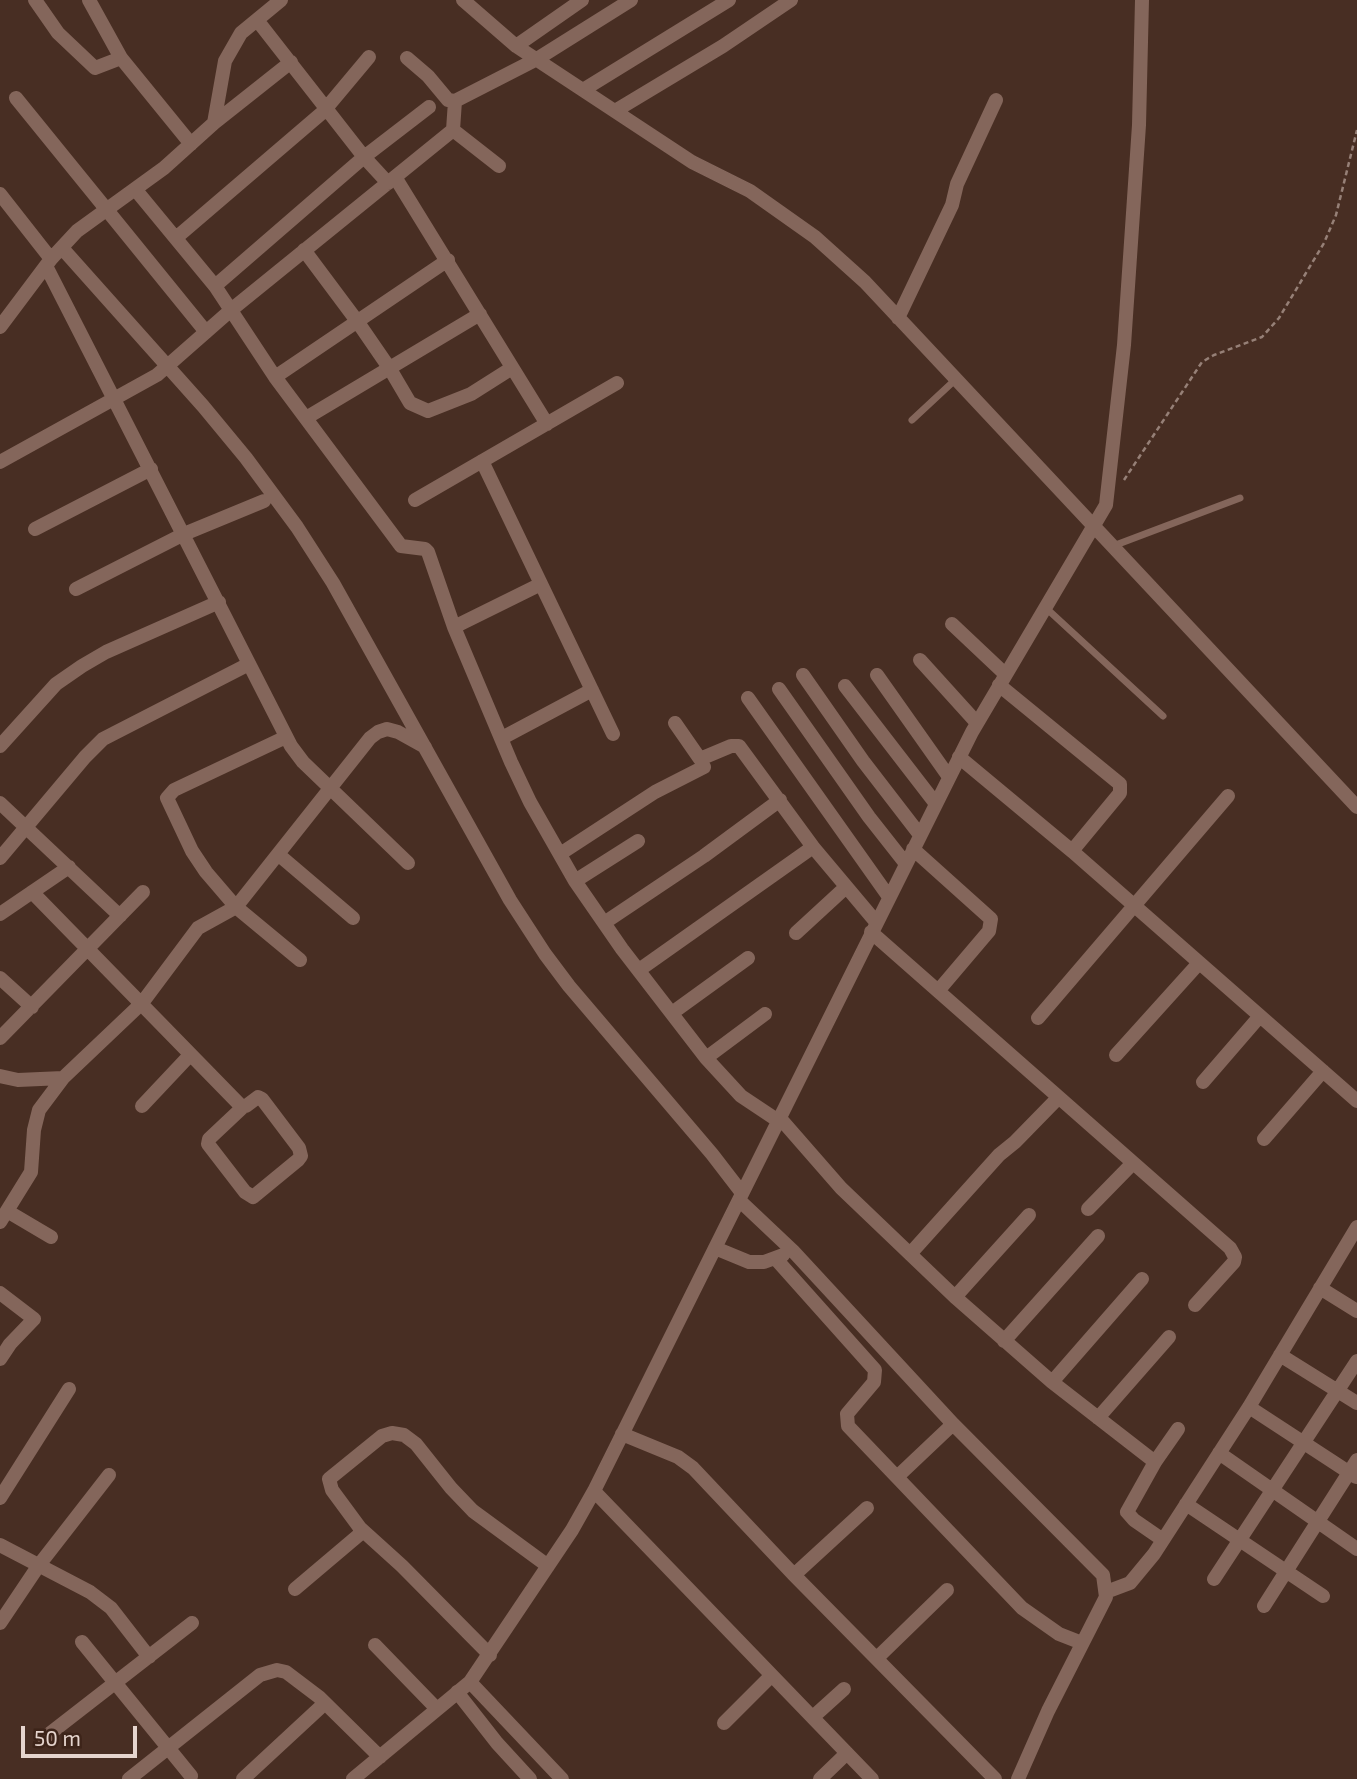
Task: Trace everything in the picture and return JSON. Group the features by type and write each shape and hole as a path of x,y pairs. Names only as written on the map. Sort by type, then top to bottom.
{"street":[{"path":"35,0 58,33 94,68 121,58"},
{"path":"89,0 121,58 191,144"},
{"path":"214,123 225,61 241,33 281,0"},
{"path":"463,0 516,46 692,162 750,191 815,237 865,282 1357,807"},
{"path":"516,46 582,0"},
{"path":"407,58 428,76 448,100 455,101 537,59 631,0"},
{"path":"583,90 729,0"},
{"path":"615,111 723,46 791,0"},
{"path":"353,1779 470,1682 548,1566 594,1491 959,757 1002,679 1106,505 1121,370 1139,125 1142,0"},
{"path":"257,19 364,158 391,180 448,260 547,424"},
{"path":"177,237 327,107 369,57"},
{"path":"0,327 49,262 77,232 135,190 291,62"},
{"path":"16,97 206,332"},
{"path":"898,318 952,205 957,184 996,100"},
{"path":"0,462 115,400 168,366 231,310 453,130 455,101"},
{"path":"215,286 364,158 429,107"},
{"path":"453,130 499,166"},
{"path":"135,190 177,237 215,286 275,377 401,546 425,549 428,552 454,627 530,802 575,881 706,1058 741,1096 778,1118 841,1188 955,1297 1052,1382 1155,1462"},
{"path":"0,194 49,262 115,400 286,737 303,762 408,863"},
{"path":"62,248 246,458 296,527 332,583 510,900 569,986 793,1251 953,1424 1103,1575 1106,1597 1048,1711 1018,1779"},
{"path":"304,250 357,321 410,403 428,411 471,394 512,368"},
{"path":"275,377 448,260"},
{"path":"306,418 480,314"},
{"path":"415,500 617,383"},
{"path":"482,461 613,734"},
{"path":"35,529 151,470"},
{"path":"75,589 184,534 264,501"},
{"path":"454,627 541,584"},
{"path":"0,746 56,684 82,666 106,652 219,602"},
{"path":"952,624 1002,679 1120,784 1120,793 1072,851"},
{"path":"920,660 977,723"},
{"path":"0,858 93,747 249,664"},
{"path":"803,675 863,761 920,835"},
{"path":"877,675 949,777"},
{"path":"845,686 936,804"},
{"path":"779,689 869,817 906,864"},
{"path":"502,738 592,690"},
{"path":"748,698 889,897"},
{"path":"675,723 700,760 731,746 739,746 874,927 938,991 1233,1252 1234,1262 1195,1305"},
{"path":"51,1237 3,1216 31,1172 38,1110 63,1078 142,1003 198,928 236,907 370,737 387,729 398,732 426,748"},
{"path":"286,737 174,790 167,798 192,850 206,872 236,907 300,960"},
{"path":"959,757 1072,851 1357,1101"},
{"path":"560,854 655,792 704,767"},
{"path":"1038,1018 1228,796"},
{"path":"604,923 704,856 780,800"},
{"path":"0,803 120,916"},
{"path":"575,881 638,841"},
{"path":"639,970 813,847"},
{"path":"913,849 990,919 989,931 938,991"},
{"path":"278,855 353,918"},
{"path":"0,914 69,867"},
{"path":"796,933 846,887"},
{"path":"32,892 243,1107"},
{"path":"0,1038 143,892"},
{"path":"673,1013 748,958"},
{"path":"1116,1055 1199,963"},
{"path":"0,978 32,1007"},
{"path":"706,1058 765,1014"},
{"path":"1203,1083 1260,1016"},
{"path":"142,1106 190,1055"},
{"path":"1264,1139 1323,1071"},
{"path":"0,1076 18,1080 63,1078"},
{"path":"255,1098 262,1099 301,1152 298,1160 253,1196 245,1192 208,1144 209,1139 243,1107 255,1098"},
{"path":"910,1254 999,1155 1058,1098"},
{"path":"1088,1209 1132,1164"},
{"path":"955,1297 1029,1215"},
{"path":"1106,1592 1130,1583 1154,1555 1249,1408 1357,1227"},
{"path":"1004,1341 1098,1236"},
{"path":"715,1248 750,1262 764,1262 793,1251"},
{"path":"775,1258 873,1366 876,1377 874,1382 847,1415 846,1420 853,1431 1022,1608 1059,1634 1082,1643"},
{"path":"1052,1382 1142,1279"},
{"path":"1320,1287 1357,1311"},
{"path":"0,1293 34,1319 0,1359"},
{"path":"1098,1418 1169,1337"},
{"path":"1280,1355 1357,1403"},
{"path":"1214,1579 1357,1361"},
{"path":"0,1498 69,1389"},
{"path":"1249,1408 1303,1443 1354,1470 1317,1522 1264,1606"},
{"path":"897,1477 953,1424"},
{"path":"1163,1540 1127,1512 1155,1462 1178,1429"},
{"path":"490,1655 402,1566 360,1528 332,1490 328,1479 382,1436 392,1433 404,1435 416,1444 473,1511 548,1566"},
{"path":"622,1434 678,1457 693,1468 995,1779"},
{"path":"1219,1454 1357,1549"},
{"path":"0,1623 39,1565 109,1475"},
{"path":"594,1491 872,1779"},
{"path":"1186,1504 1323,1596"},
{"path":"794,1575 867,1508"},
{"path":"295,1589 358,1537 360,1528"},
{"path":"0,1545 90,1592 111,1608 149,1657"},
{"path":"877,1658 947,1590"},
{"path":"44,1738 192,1623"},
{"path":"82,1643 191,1776"},
{"path":"375,1645 437,1709"},
{"path":"129,1779 268,1671 277,1670 286,1672 325,1703 380,1757"},
{"path":"724,1723 771,1676"},
{"path":"470,1682 562,1779"},
{"path":"813,1717 844,1689"},
{"path":"457,1692 497,1743 530,1779"},
{"path":"253,1776 325,1703"},
{"path":"820,1779 847,1753"}],"lane":[{"path":"912,420 955,380"},
{"path":"1113,546 1240,498"},
{"path":"1045,608 1163,716"}],"path":[{"path":"1121,485 1202,362 1262,337 1279,318 1324,243 1336,215 1357,130"}]}
